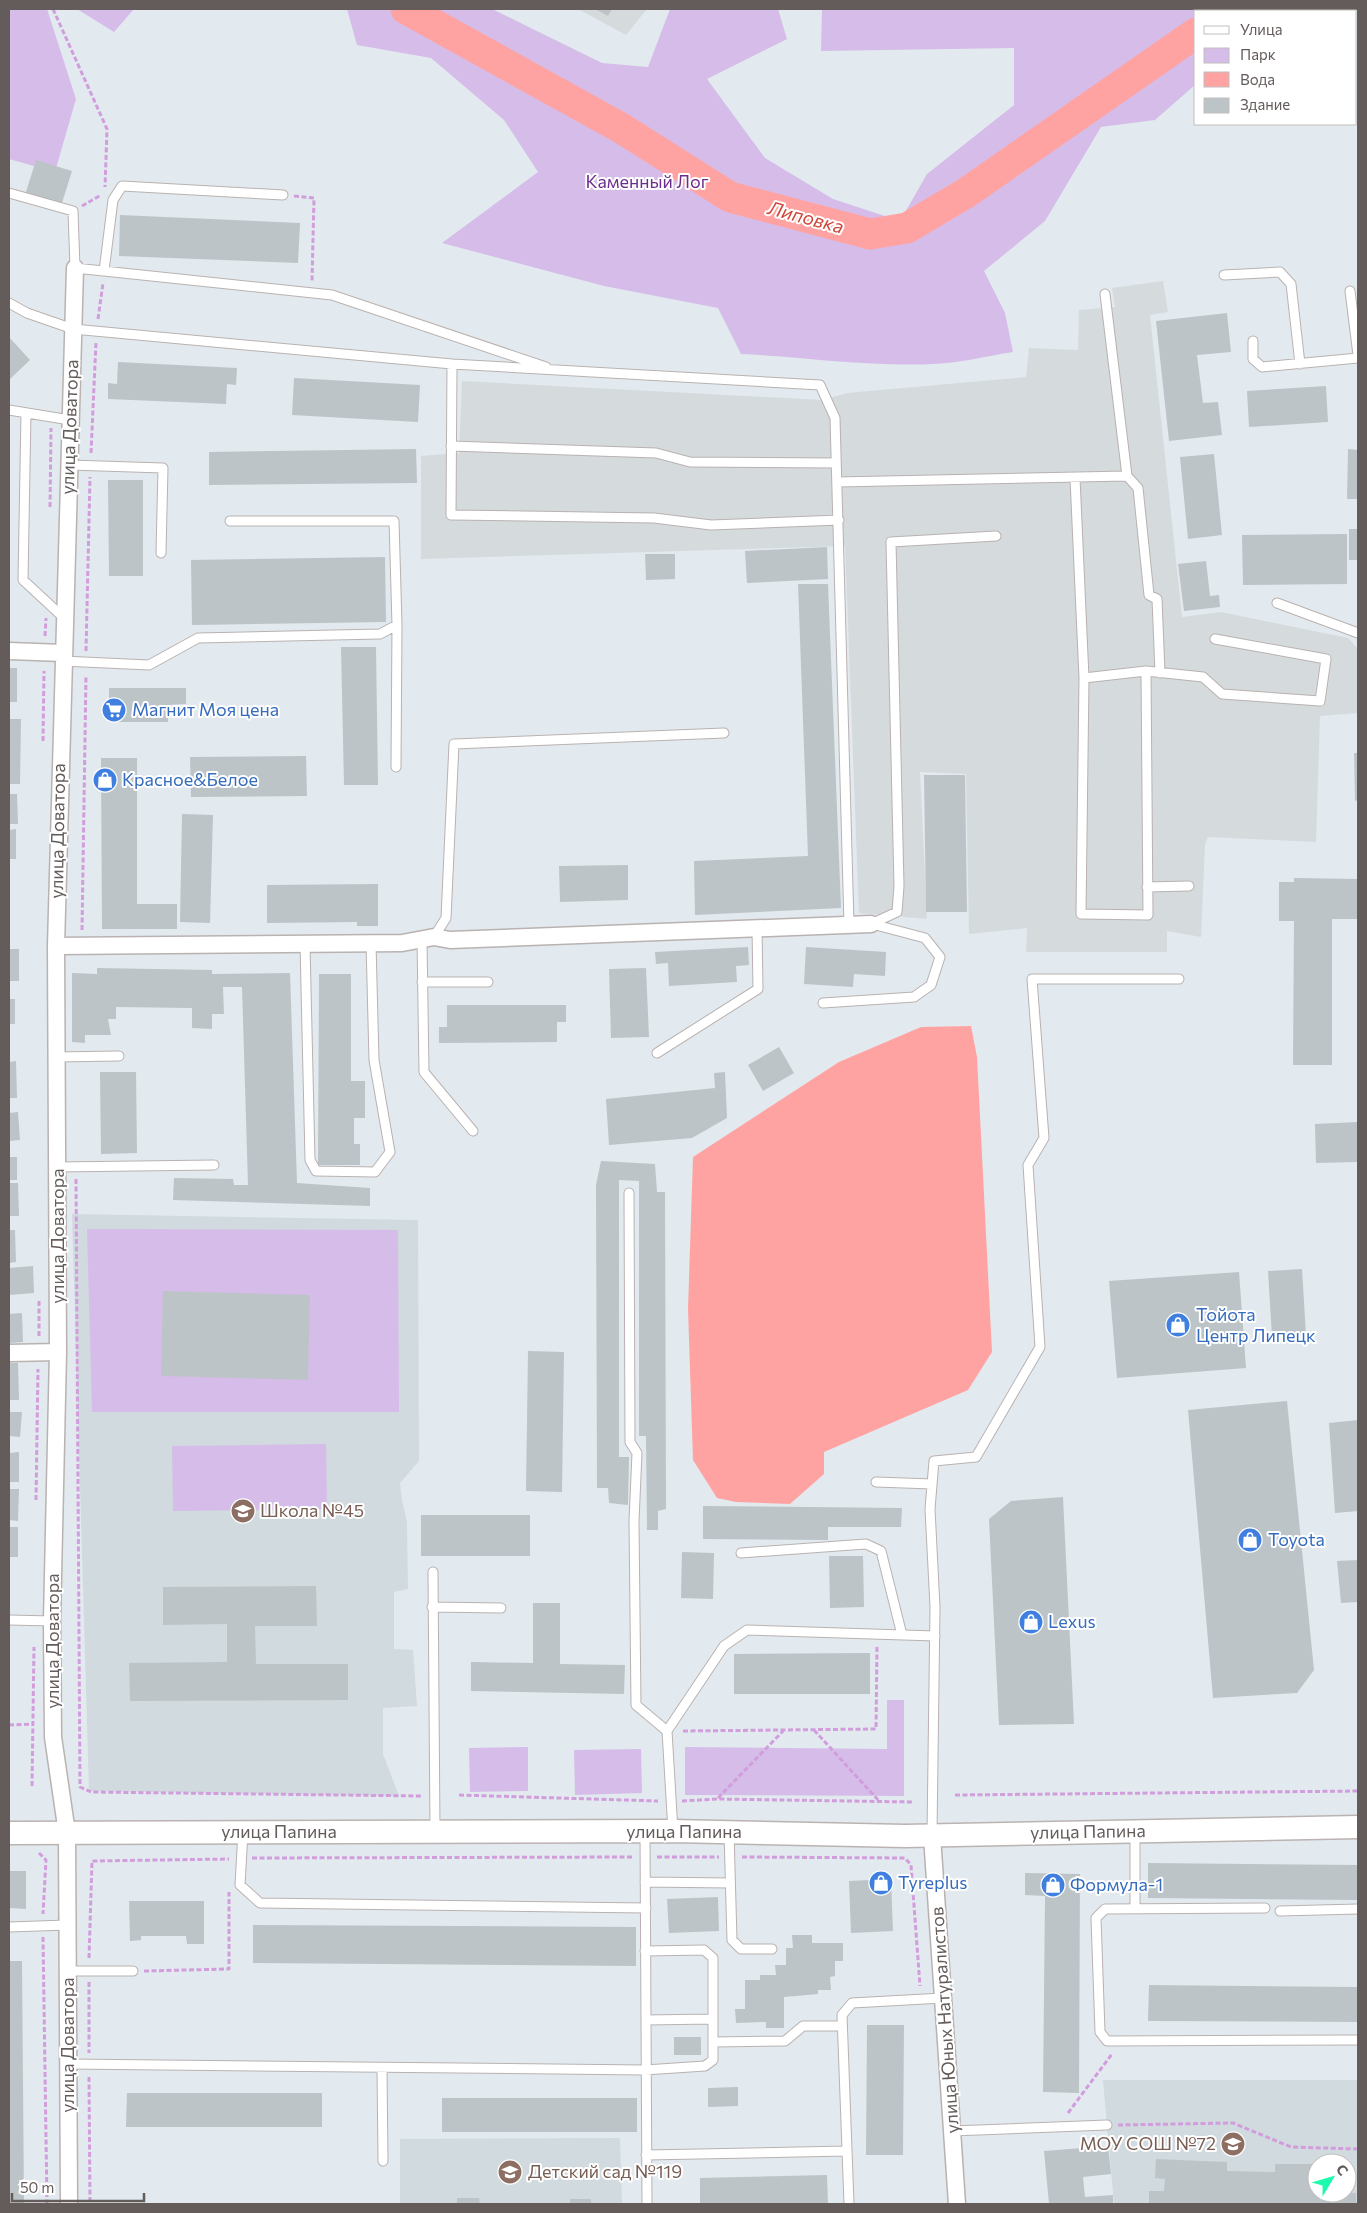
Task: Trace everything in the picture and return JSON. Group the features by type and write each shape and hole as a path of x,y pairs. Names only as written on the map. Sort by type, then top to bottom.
{"street":[{"name":"улица Доватора","path":"69,2204 67,1833 53,1738 52,1621 58,1352 56,946 75,268"},
{"path":"9,651 63,657"},
{"path":"56,946 371,944 402,943 428,938 450,940 871,924"},
{"path":"9,1353 58,1352"},
{"name":"улица Папина","path":"9,1833 672,1831 932,1836 1358,1827"},
{"name":"улица Юных Натуралистов","path":"932,1836 957,2204"}],"lane":[{"path":"104,271 113,200 122,186 283,195"},
{"path":"9,193 73,211 75,268 332,295 558,370"},
{"path":"1224,275 1280,272 1291,284 1300,364"},
{"path":"1253,341 1253,359 1262,368 1358,357 1350,291"},
{"path":"1105,294 1127,476 1138,488 1149,595 1157,599 1160,673"},
{"path":"9,303 27,313 73,330 452,364 820,385 835,418 849,925"},
{"path":"452,364 451,515 654,518 712,525 839,520"},
{"path":"9,410 70,420"},
{"path":"26,413 23,580 64,618"},
{"path":"451,446 656,452 690,462 836,462"},
{"path":"69,464 163,468 161,553"},
{"path":"837,482 1127,476"},
{"path":"1075,478 1084,678 1081,914 1148,915 1146,671"},
{"path":"230,521 394,521 397,625 396,767"},
{"path":"871,924 897,912 899,886 891,542 996,536"},
{"path":"1276,603 1358,633"},
{"path":"63,657 149,665 198,638 380,634 397,625"},
{"path":"1084,678 1146,671 1202,677 1222,694 1320,701 1326,659 1215,639"},
{"path":"473,1131 424,1072 422,982 428,938 446,918 454,744 724,733"},
{"path":"1147,887 1189,886"},
{"path":"822,1003 914,997 931,985 940,957 925,938 871,924"},
{"path":"657,1053 758,989 758,928"},
{"path":"305,944 310,1160 316,1171 375,1172 390,1152 374,1060 371,944"},
{"path":"932,1836 935,1636 930,1509 934,1461 976,1457 1040,1347 1028,1165 1044,1138 1032,979 1179,979"},
{"path":"422,982 488,982"},
{"path":"56,1057 119,1056"},
{"path":"58,1168 214,1165"},
{"path":"629,1193 630,1442 637,1453 634,1521 636,1705 667,1731"},
{"path":"876,1482 932,1484"},
{"path":"741,1553 866,1544 881,1550 902,1635"},
{"path":"433,1572 436,1832"},
{"path":"432,1607 502,1608"},
{"path":"9,1620 52,1621"},
{"path":"672,1831 667,1731 724,1646 747,1630 935,1636"},
{"path":"242,1832 240,1885 260,1903 646,1908"},
{"path":"645,1832 646,2204"},
{"path":"729,1832 732,1940 741,1949 772,1949"},
{"path":"1134,1832 1135,1909"},
{"path":"645,1882 730,1883"},
{"path":"1265,1908 1105,1910 1096,1918 1100,2032 1107,2041 1358,2040"},
{"path":"1280,1911 1358,1909"},
{"path":"9,1927 68,1925"},
{"path":"68,2064 645,2070 705,2066 713,2060 713,1958 704,1950 645,1951"},
{"path":"68,1971 134,1971"},
{"path":"849,2204 842,2015 852,2003 943,1998"},
{"path":"646,2020 713,2019"},
{"path":"714,2042 785,2041 803,2026 842,2026"},
{"path":"382,2068 383,2161"},
{"path":"952,2131 1107,2125"},
{"path":"646,2156 847,2150"}],"path":[{"path":"53,9 107,129 105,193 73,211"},
{"path":"283,195 314,198 311,292"},
{"path":"49,515 52,417"},
{"path":"45,640 47,603"},
{"path":"667,1731 876,1729 877,1635"},
{"path":"9,1725 33,1724"},
{"path":"717,1799 783,1730"},
{"path":"814,1730 880,1801"},
{"path":"955,1795 1358,1791"},
{"path":"458,1795 672,1802 717,1799 914,1802"},
{"path":"35,1852 39,1852 46,1860 43,1926 47,2204"},
{"path":"90,2204 88,1971 92,1862 241,1858 905,1858 912,1865 921,1999"},
{"path":"229,1859 229,1868"},
{"path":"134,1971 229,1969 229,1886"},
{"path":"1058,2128 1121,2041"},
{"path":"1107,2125 1233,2123 1291,2147 1358,2149"}],"shaded area":[{"path":"578,9 647,9 626,35"},
{"path":"1163,281 1168,312 1150,315 1182,617 1221,612 1348,638 1358,649 1358,713 1320,716 1316,842 1208,837 1205,845 1201,937 1167,931 1167,952 1026,952 1027,928 969,934 966,774 920,772 927,919 859,913 845,546 421,559 421,456 459,453 462,381 822,400 847,393 1026,377 1029,348 1078,350 1079,310 1115,307 1112,288"},
{"name":"Школа №45","path":"72,1214 418,1220 419,1461 400,1483 407,1522 408,1589 394,1592 394,1649 413,1650 417,1706 383,1708 383,1754 399,1796 89,1791"},
{"name":"МОУ СОШ №72","path":"1103,2080 1358,2080 1358,2204 1114,2204"},
{"name":"Детский сад №119","path":"620,2138 622,2204 400,2204 400,2139"}],"green space":[{"path":"9,9 47,9 76,99 55,172 9,159"},
{"path":"77,9 134,9 114,32"},
{"name":"Каменный Лог","path":"347,9 492,9 602,63 648,67 670,9 778,9 787,39 707,79 765,158 833,199 900,221 927,174 1014,105 1014,48 821,51 822,9 1299,9 1194,10 1194,86 1155,120 1101,127 1045,221 984,271 1005,313 1013,352 954,362 910,365 741,354 718,308 604,286 442,243 538,172 504,120 431,58 357,45"},
{"path":"87,1229 398,1230 399,1412 92,1412"},
{"path":"326,1444 327,1509 173,1511 172,1446"},
{"path":"887,1700 904,1700 904,1796 685,1795 685,1747 887,1749"},
{"path":"528,1747 528,1791 470,1792 469,1748"},
{"path":"641,1749 642,1793 575,1795 574,1750"}],"water":[{"path":"971,1026 977,1057 992,1352 968,1390 824,1452 824,1474 790,1504 736,1502 717,1498 693,1460 688,1309 693,1157 839,1062 921,1027"}],"building":[{"path":"595,9 612,9 608,16"},
{"path":"36,160 72,171 61,206 25,195"},
{"path":"120,215 300,223 298,263 119,256"},
{"path":"1227,313 1231,352 1197,355 1203,403 1218,402 1222,435 1169,441 1156,321"},
{"path":"9,337 30,360 9,380"},
{"path":"118,362 237,368 236,385 227,384 226,404 108,399 108,383 117,384"},
{"path":"294,378 420,385 418,422 292,415"},
{"path":"1326,386 1328,422 1249,427 1247,391"},
{"path":"416,449 417,483 209,485 209,452"},
{"path":"1348,449 1358,450 1358,499 1347,499"},
{"path":"1214,454 1222,535 1188,539 1180,457"},
{"path":"108,480 143,480 143,576 109,576"},
{"path":"1349,529 1358,529 1358,560 1349,560"},
{"path":"1347,534 1347,584 1243,585 1242,535"},
{"path":"827,547 828,579 747,583 745,551"},
{"path":"645,554 675,554 675,579 646,580"},
{"path":"385,557 386,622 192,625 191,560"},
{"path":"1206,561 1210,596 1219,595 1220,607 1184,611 1178,564"},
{"path":"798,584 828,584 841,908 695,915 694,861 808,856"},
{"path":"341,647 376,647 378,785 344,785"},
{"path":"9,668 17,668 17,702 9,702"},
{"path":"109,688 186,688 186,704 168,705 168,722 109,722"},
{"path":"9,719 21,719 20,784 9,784"},
{"path":"1354,753 1358,753 1358,800 1355,801"},
{"path":"306,756 307,796 191,797 190,757"},
{"path":"101,758 137,758 137,904 177,904 177,929 102,929"},
{"path":"924,775 965,775 967,912 926,912"},
{"path":"9,794 17,794 18,824 9,824"},
{"path":"182,814 213,815 210,923 180,922"},
{"path":"16,829 16,859 9,859 9,830"},
{"path":"628,865 628,900 560,902 559,866"},
{"path":"1294,878 1358,879 1358,919 1332,919 1332,1065 1293,1065 1294,921 1279,921 1279,882 1294,882"},
{"path":"378,884 378,926 357,926 357,922 267,923 267,885"},
{"path":"748,947 749,965 736,966 737,982 669,986 668,963 656,964 655,952"},
{"path":"806,947 886,952 885,976 854,974 853,987 804,984"},
{"path":"9,949 19,949 19,981 9,981"},
{"path":"97,968 212,970 212,974 290,973 297,1183 370,1188 370,1206 173,1200 174,1178 233,1179 234,1185 248,1185 242,987 223,987 224,1014 212,1014 212,1029 192,1028 192,1008 116,1007 116,1019 108,1019 111,1035 85,1035 85,1043 72,1042 72,973 97,974"},
{"path":"646,968 649,1037 611,1038 609,969"},
{"path":"319,974 351,974 351,1081 365,1081 365,1118 354,1118 354,1144 360,1144 360,1165 318,1165"},
{"path":"9,999 15,999 15,1024 9,1024"},
{"path":"447,1005 566,1005 566,1022 557,1022 557,1042 439,1043 439,1027 447,1027"},
{"path":"779,1047 794,1073 763,1091 748,1065"},
{"path":"16,1061 17,1098 9,1098 9,1062"},
{"path":"100,1072 136,1072 137,1153 101,1154"},
{"path":"725,1072 727,1118 692,1138 609,1145 606,1099 715,1088 714,1073"},
{"path":"18,1112 20,1140 9,1141 9,1113"},
{"path":"1358,1122 1358,1162 1316,1163 1315,1124"},
{"path":"9,1157 17,1157 17,1180 9,1180"},
{"path":"601,1161 655,1164 657,1192 665,1192 666,1509 658,1511 658,1530 647,1530 646,1436 639,1436 639,1181 619,1180 619,1457 629,1457 628,1505 609,1503 608,1488 597,1488 596,1185"},
{"path":"9,1183 18,1183 19,1216 9,1216"},
{"path":"9,1230 15,1230 16,1262 9,1263"},
{"path":"33,1266 34,1293 9,1295 9,1268"},
{"path":"1302,1269 1306,1335 1272,1337 1268,1271"},
{"name":"Тойота Центр Липецк","path":"1239,1272 1246,1368 1117,1378 1109,1281"},
{"path":"163,1291 310,1295 308,1380 161,1376"},
{"path":"22,1313 23,1342 9,1343 9,1314"},
{"path":"528,1351 564,1352 562,1492 526,1491"},
{"path":"9,1363 18,1363 19,1400 9,1400"},
{"name":"Toyota","path":"1287,1401 1314,1670 1297,1693 1213,1698 1188,1410"},
{"path":"9,1412 22,1412 20,1437 9,1436"},
{"path":"1358,1420 1358,1511 1335,1513 1329,1423"},
{"path":"19,1452 19,1482 9,1482 9,1453"},
{"path":"9,1489 19,1489 18,1521 9,1520"},
{"name":"Lexus","path":"1063,1497 1074,1724 999,1725 989,1519 1011,1501"},
{"path":"703,1506 902,1508 901,1527 828,1527 828,1540 703,1539"},
{"path":"421,1515 530,1515 530,1556 421,1556"},
{"path":"9,1527 18,1527 18,1557 9,1557"},
{"path":"682,1552 714,1553 713,1599 681,1598"},
{"path":"829,1556 863,1556 864,1607 830,1608"},
{"path":"1358,1560 1358,1602 1341,1603 1337,1561"},
{"path":"316,1586 317,1626 255,1626 256,1664 348,1664 348,1700 130,1701 129,1663 227,1662 227,1624 163,1625 163,1587"},
{"path":"533,1603 560,1603 560,1664 625,1665 624,1694 471,1691 471,1662 533,1663"},
{"path":"870,1653 870,1694 734,1694 734,1654"},
{"path":"1148,1863 1358,1865 1358,1900 1148,1898"},
{"path":"9,1871 26,1871 26,1909 9,1908"},
{"path":"1025,1873 1080,1874 1079,2093 1043,2092 1045,1896 1025,1895"},
{"path":"891,1879 893,1931 851,1933 849,1881"},
{"path":"718,1897 719,1931 669,1933 667,1899"},
{"path":"129,1901 204,1901 204,1944 187,1944 186,1936 141,1936 141,1940 130,1941"},
{"path":"253,1925 636,1927 636,1966 253,1963"},
{"path":"792,1935 812,1935 812,1943 843,1943 843,1961 835,1961 835,1976 830,1977 831,1990 818,1990 818,1994 784,1997 784,2028 766,2028 766,2022 736,2023 735,2009 745,2009 745,1980 760,1980 760,1975 776,1975 775,1965 786,1965 786,1948 793,1948"},
{"path":"9,1961 22,1961 24,2204 9,2204"},
{"path":"1149,1985 1358,1987 1358,2022 1148,2021"},
{"path":"867,2025 904,2025 903,2155 866,2155"},
{"path":"674,2037 701,2037 701,2055 674,2055"},
{"path":"738,2087 738,2106 708,2107 708,2088"},
{"path":"127,2093 322,2093 322,2127 126,2127"},
{"path":"442,2098 637,2098 637,2132 442,2132"},
{"path":"1108,2146 1111,2174 1083,2177 1085,2197 1113,2195 1113,2204 1049,2204 1044,2151"},
{"path":"1156,2159 1227,2162 1227,2171 1275,2172 1275,2164 1307,2164 1307,2203 1356,2204 1149,2204 1149,2191 1164,2191 1165,2179 1155,2178"},
{"path":"827,2175 828,2204 700,2204 700,2178"},
{"path":"457,2198 479,2198 480,2204 457,2204"},
{"path":"570,2199 591,2199 591,2204 570,2204"}],"waterway":[{"name":"Липовка","path":"406,9 621,128 730,197 870,234 907,228 966,193 1194,34"}],"place":[{"name":"Магнит Моя цена","path":"114,710"},
{"name":"Красное&Белое","path":"105,780"},
{"name":"Тойота Центр Липецк","path":"1178,1325"},
{"name":"Школа №45","path":"243,1511"},
{"name":"Toyota","path":"1250,1540"},
{"name":"Lexus","path":"1031,1622"},
{"name":"Tyreplus","path":"881,1883"},
{"name":"Формула-1","path":"1053,1885"},
{"name":"МОУ СОШ №72","path":"1233,2144"},
{"name":"Детский сад №119","path":"510,2172"}]}
